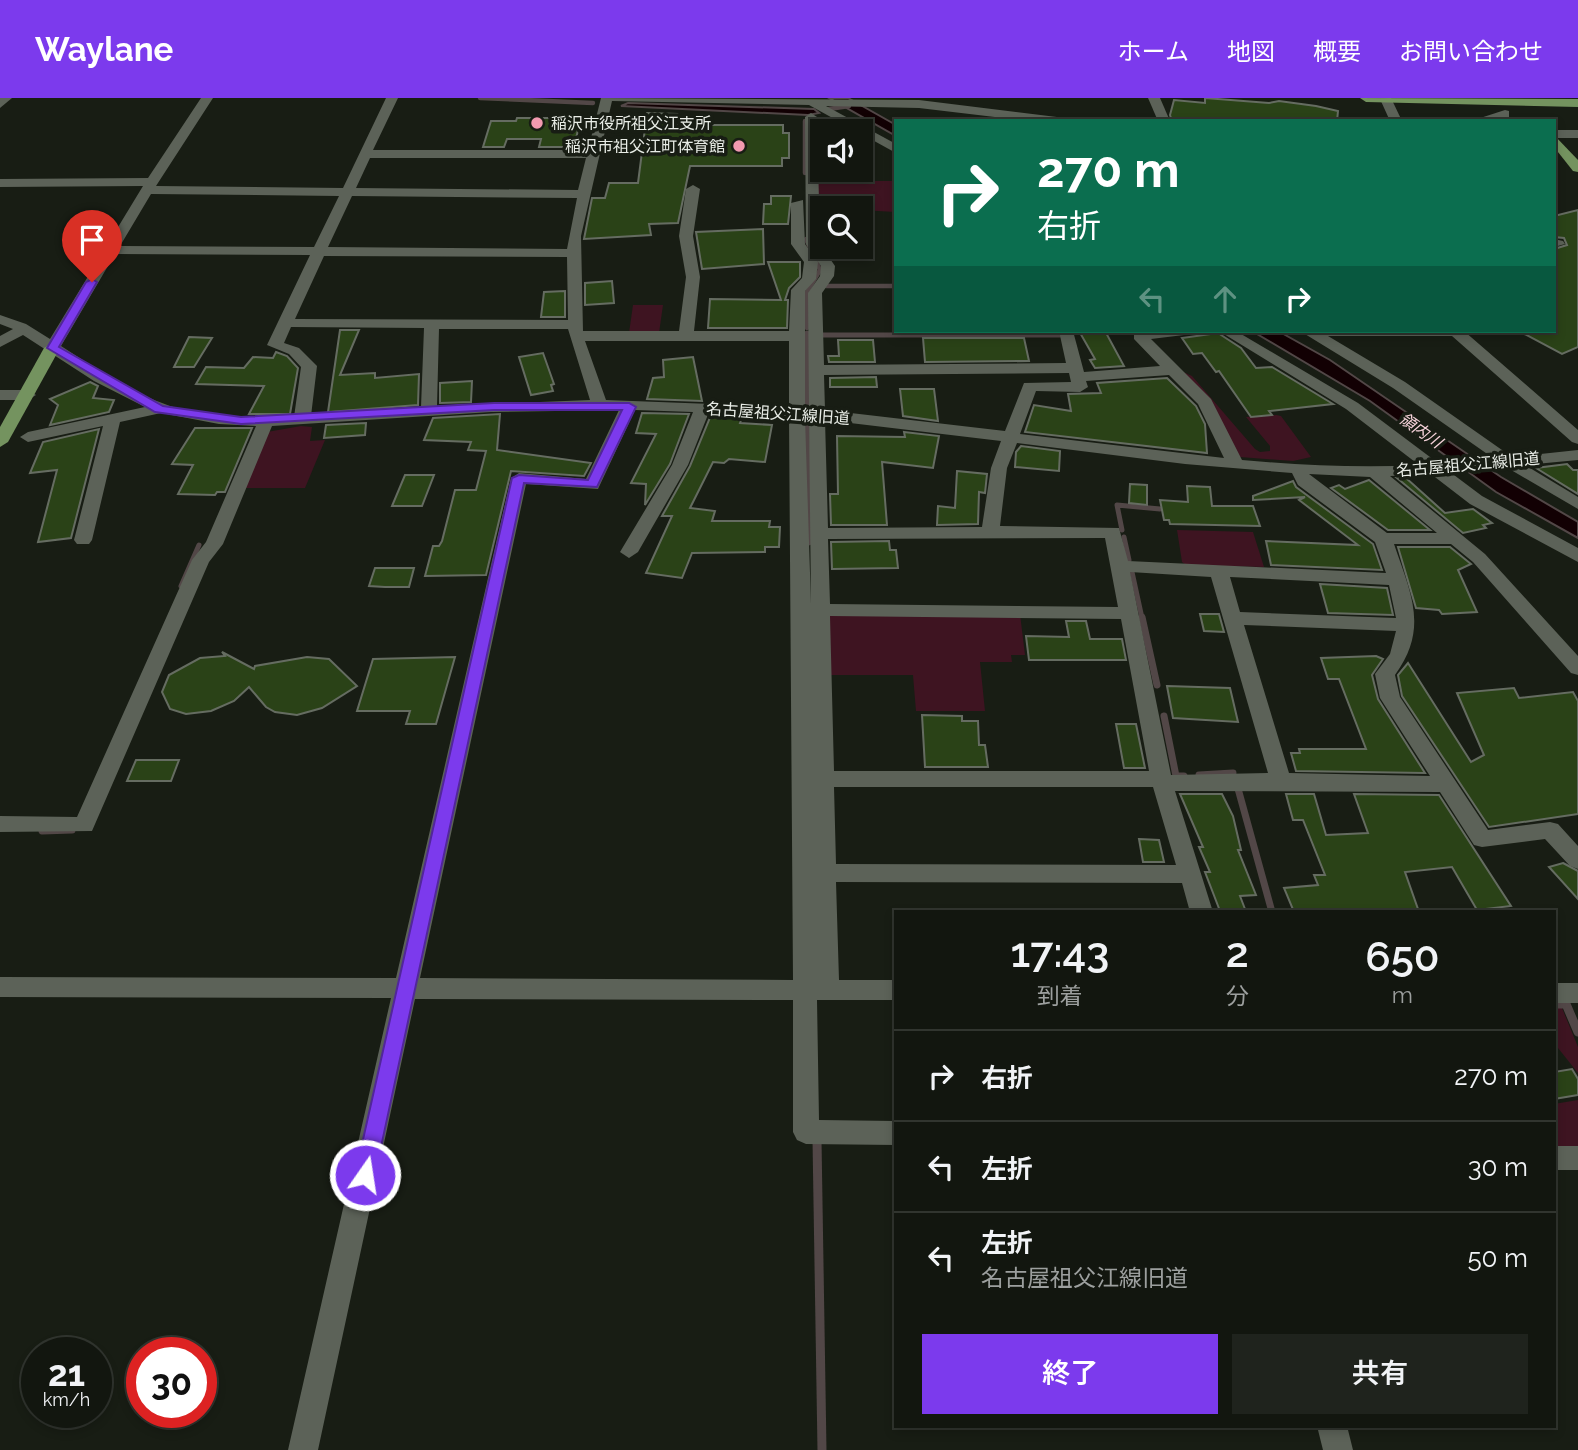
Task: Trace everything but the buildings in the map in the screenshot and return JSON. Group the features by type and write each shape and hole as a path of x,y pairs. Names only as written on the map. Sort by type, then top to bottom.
{"main road":[{"path":"1366,98 1524,104 1566,101 1578,103"},
{"path":"1556,141 1578,168"},
{"path":"1,444 52,348"}],"street":[{"path":"0,104 6,98"},
{"path":"52,348 150,186 208,98"},
{"path":"302,419 310,377 309,366 293,351 275,345 392,98"},
{"path":"600,406 576,330 573,236 607,98"},
{"path":"613,98 812,105 876,101 1013,118 1007,98"},
{"path":"1154,98 1163,119"},
{"path":"1386,99 1395,119"},
{"path":"876,101 909,119"},
{"path":"812,105 894,148"},
{"path":"812,105 799,117 798,244 811,262 809,279 798,290 796,336 797,412 812,610 815,989"},
{"path":"812,105 813,244 828,265 827,276 815,293 821,534 812,610"},
{"path":"1485,119 1505,114"},
{"path":"1556,139 1578,134"},
{"path":"365,154 592,155"},
{"path":"0,183 347,192 582,194"},
{"path":"686,336 693,277 686,236 692,189"},
{"path":"111,250 575,253"},
{"name":"名古屋祖父江線旧道","path":"0,319 24,329 159,409 208,418 302,419 508,406 703,408 797,412 1298,469 1375,472 1578,455"},
{"path":"285,323 432,324 686,336 796,336"},
{"path":"429,411 432,324"},
{"path":"0,342 24,329"},
{"path":"990,532 999,468 1030,386 1080,387 1066,333"},
{"path":"1166,333 1139,336 1205,402 1235,463"},
{"path":"1229,333 1352,405 1476,500 1578,556"},
{"path":"1458,333 1578,439"},
{"path":"1315,335 1399,385 1508,461 1578,504"},
{"path":"818,370 1076,373 1172,370"},
{"path":"0,395 28,395"},
{"path":"303,1450 519,478 592,485 629,407"},
{"path":"629,552 680,465 703,408"},
{"path":"28,437 159,409"},
{"path":"83,540 113,419"},
{"path":"0,824 84,825 201,560 214,544 267,420"},
{"path":"1298,469 1304,481 1383,539 1397,579 1407,625 1399,655 1385,674 1390,698 1443,784 1482,839 1549,830 1578,860"},
{"path":"1375,472 1501,580 1578,668"},
{"path":"821,534 1112,533 1162,781 1201,910"},
{"path":"1383,539 1454,538"},
{"path":"1119,566 1397,579"},
{"path":"1219,570 1281,781"},
{"path":"812,610 1129,613"},
{"path":"1233,618 1407,625"},
{"path":"813,779 1443,784"},
{"path":"813,779 825,873 815,989 806,1001 806,1132 894,1133"},
{"path":"825,873 1190,874"},
{"path":"0,987 894,990"},
{"path":"1556,1158 1578,1158"},
{"path":"1332,1428 1338,1450"}],"shaded area":[{"path":"894,181 894,212 873,211 873,196 816,196 816,182"},
{"path":"633,305 663,305 659,333 629,333"},
{"path":"1181,371 1192,376 1255,449 1260,452 1270,451 1270,446 1246,417 1276,415 1281,416 1311,457 1293,461 1240,457"},
{"path":"301,426 312,427 310,441 325,440 305,488 242,488 267,432"},
{"path":"1177,530 1253,532 1264,567 1186,565 1182,562"},
{"path":"828,613 1020,614 1025,655 1011,655 1012,662 980,662 985,711 916,711 913,675 829,675"},
{"path":"1556,1008 1562,1008 1578,1047 1578,1073 1556,1046"},
{"path":"1578,1100 1578,1152 1556,1151 1556,1104"}],"water":[{"path":"829,98 848,98 894,124 894,135 873,123 873,119 866,119"},
{"path":"628,103 814,109 819,113 808,115 621,106"},
{"name":"領内川","path":"1255,333 1282,333 1330,360 1501,477 1578,522 1578,538 1496,492 1370,401"}],"waterway":[{"path":"480,98 593,103"},
{"path":"829,109 849,106"},
{"path":"805,121 805,173"},
{"path":"806,239 820,270 807,292 807,328"},
{"path":"826,286 894,286"},
{"path":"807,333 807,406"},
{"path":"821,335 1060,335"},
{"path":"807,420 809,543"},
{"path":"1122,530 1117,505 1160,509"},
{"path":"1124,537 1129,560"},
{"path":"181,586 199,545"},
{"path":"1132,572 1142,618"},
{"path":"1142,617 1157,685"},
{"path":"1164,716 1176,776 1184,776"},
{"path":"1199,775 1233,773"},
{"path":"1237,785 1271,910"},
{"path":"42,831 72,830"},
{"path":"1556,1004 1566,1004 1578,1032"},
{"path":"817,1140 822,1450"}],"place":[{"name":"稲沢市役所祖父江支所","path":"537,123"},
{"name":"稲沢市祖父江町体育館","path":"739,146"}],"route":[{"path":"92,282 52,348 159,409 183,415 241,421 542,405 629,407 592,485 519,478 365,1175"}]}
